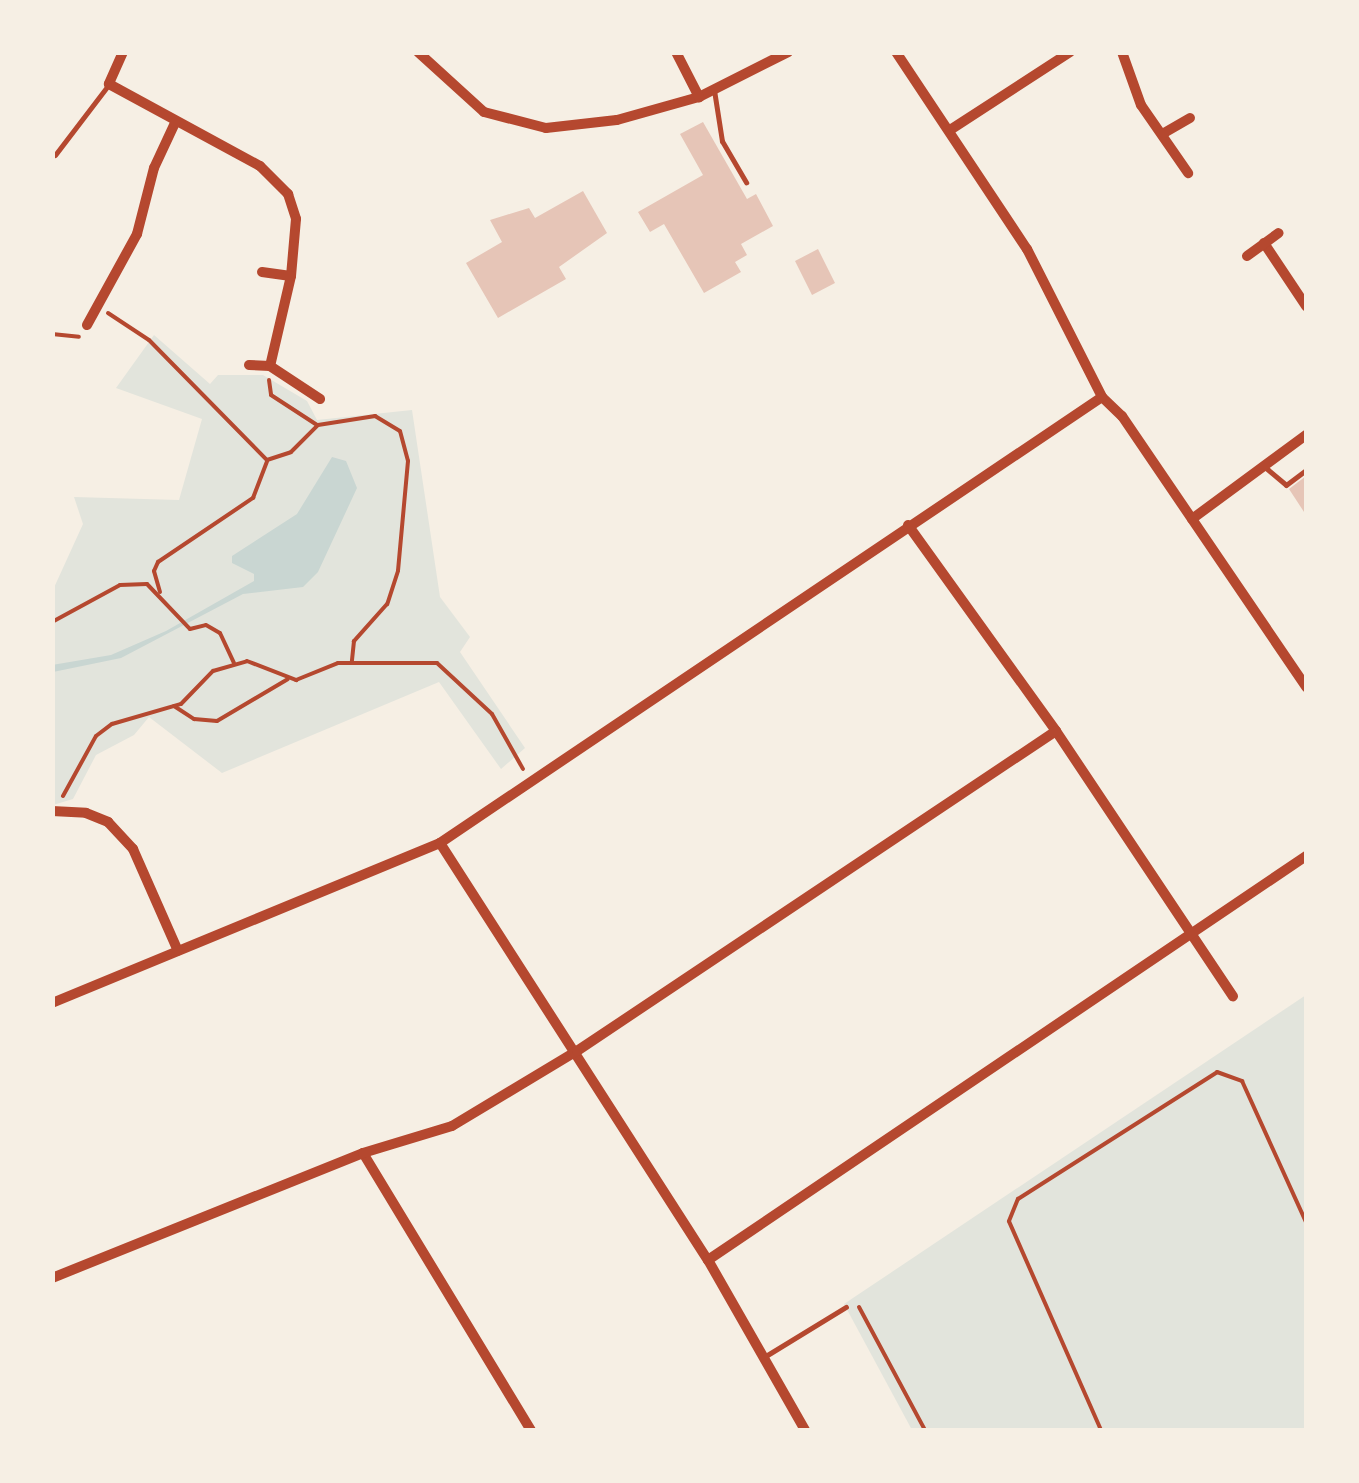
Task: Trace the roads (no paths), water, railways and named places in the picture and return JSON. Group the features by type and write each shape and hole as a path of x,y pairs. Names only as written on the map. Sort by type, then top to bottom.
{"street":[{"path":"122,52 109,84 260,166 288,194 296,219 291,276 270,366"},
{"path":"418,52 484,112 546,128 617,120 699,97 788,52"},
{"path":"676,52 699,97"},
{"path":"896,52 1027,249 1102,397 1192,518 1306,687"},
{"path":"950,130 1070,52"},
{"path":"1122,52 1140,104 1164,133 1188,174"},
{"path":"1164,133 1190,118"},
{"path":"87,325 137,234 154,168 176,122"},
{"path":"1247,256 1279,232"},
{"path":"1264,243 1306,306"},
{"path":"262,272 291,276"},
{"path":"249,365 270,366 320,399"},
{"path":"52,1002 440,843 1102,397"},
{"path":"1192,518 1306,435"},
{"path":"908,525 1056,730 1233,996"},
{"path":"52,1278 363,1152 452,1126 577,1051 1056,730"},
{"path":"57,810 108,822 134,848 178,951"},
{"path":"440,843 708,1260 805,1430"},
{"path":"708,1260 1306,856"},
{"path":"363,1152 532,1430"}],"lane":[{"path":"55,155 109,84"},
{"path":"714,90 722,141 746,182"},
{"path":"1263,465 1286,485 1306,470"},
{"path":"764,1357 846,1307"}]}
